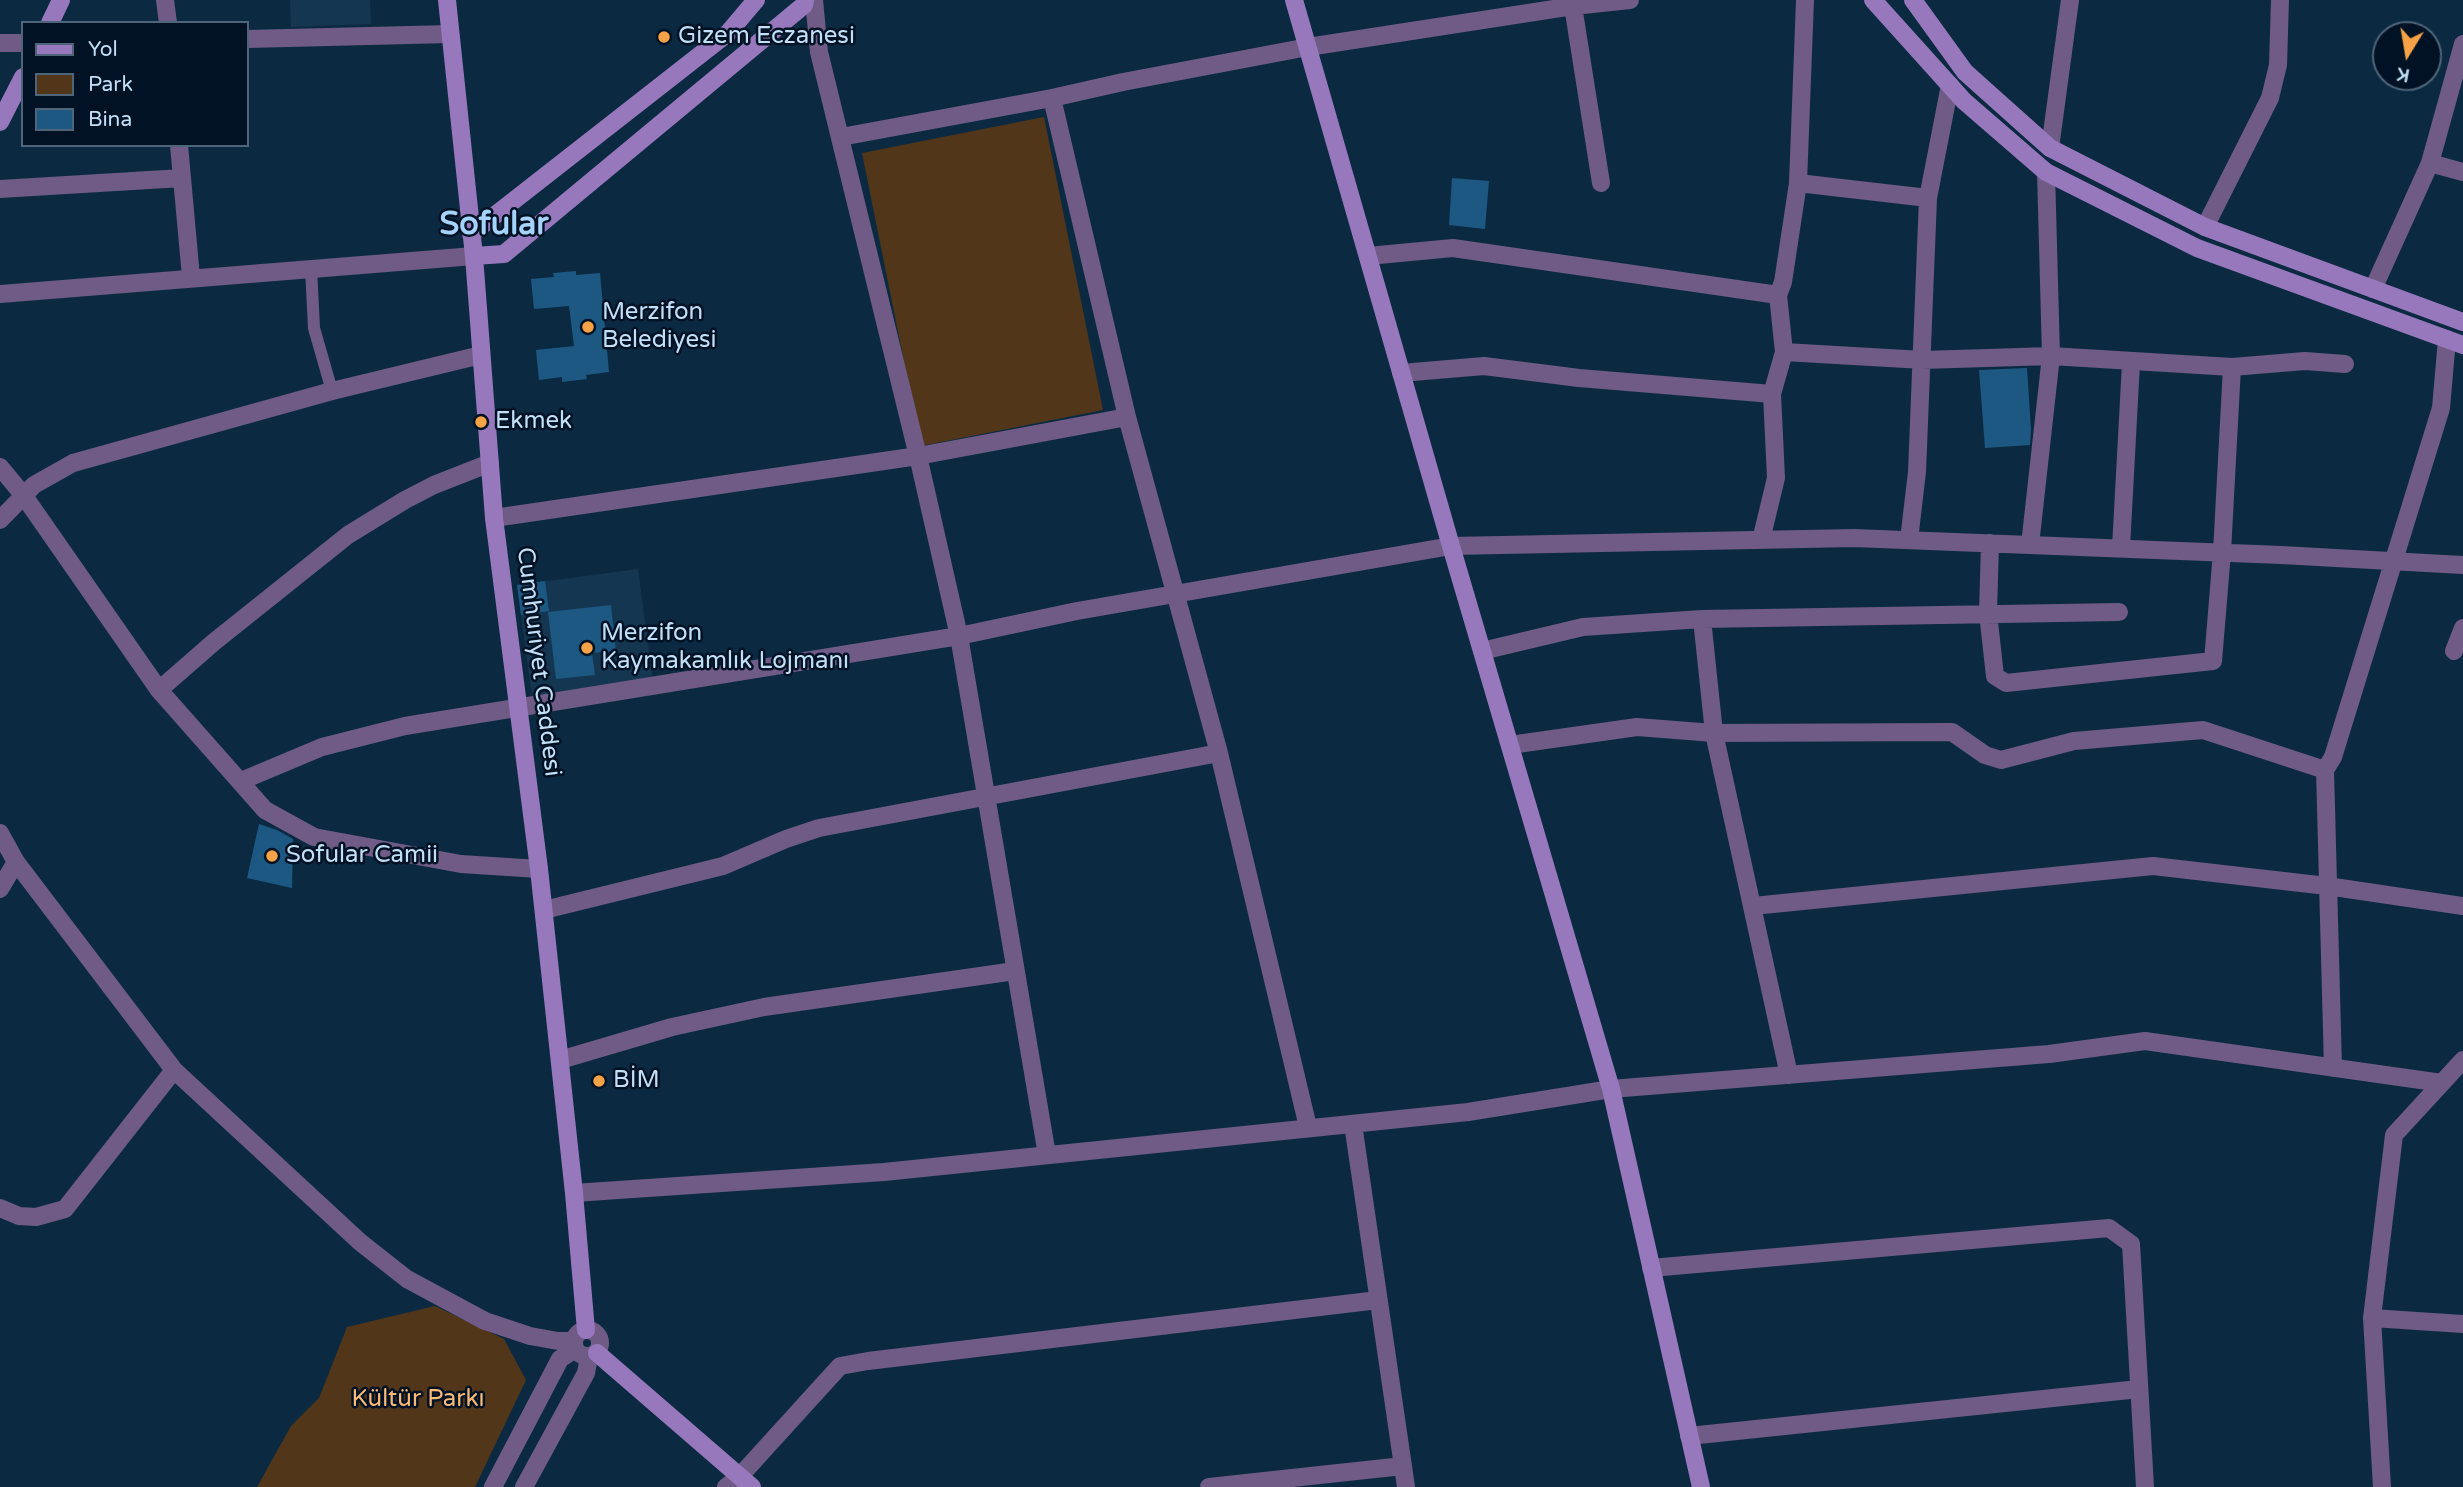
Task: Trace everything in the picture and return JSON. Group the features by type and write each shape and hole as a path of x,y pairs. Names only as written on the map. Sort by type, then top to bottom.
{"street":[{"path":"51,21 61,0"},
{"path":"166,0 167,21"},
{"name":"Cumhuriyet Caddesi","path":"447,0 474,256 495,518 544,910 574,1192 584,1346"},
{"path":"471,234 727,33 756,0"},
{"path":"0,295 191,277 504,254 804,5 805,0"},
{"path":"814,0 819,52 959,636 1047,1155"},
{"path":"1294,0 1611,1089 1701,1487"},
{"path":"841,137 1052,99 1123,82 1308,47 1573,6 1630,0"},
{"path":"1761,540 1776,478 1772,394 1784,352 1778,295 1783,282 1798,183 1805,0"},
{"path":"1873,0 1965,102 2046,172 2197,248 2455,342 2441,408 2333,757 2325,770 2333,1068"},
{"path":"1913,0 1965,72 2050,148 2205,227 2463,322"},
{"path":"2050,148 2070,0"},
{"path":"2205,227 2270,99 2278,65 2280,0"},
{"path":"1573,6 1601,183"},
{"path":"248,39 450,34"},
{"path":"0,43 21,43"},
{"path":"2372,289 2430,163 2463,44"},
{"path":"0,122 21,81"},
{"path":"1909,540 1917,472 1928,198 1950,85"},
{"path":"1052,99 1127,417 1219,753 1308,1127"},
{"path":"179,147 191,277"},
{"path":"2430,163 2463,172"},
{"path":"2030,545 2051,356 2046,172"},
{"path":"0,188 182,178"},
{"path":"1798,183 1928,198"},
{"path":"1368,256 1453,248 1778,295"},
{"path":"1784,352 1923,360 2051,356 2131,363 2232,367 2305,361 2345,364"},
{"path":"0,520 34,485 73,463 332,391 481,355"},
{"path":"2122,548 2131,363"},
{"path":"1401,373 1484,366 1579,378 1772,394"},
{"path":"1990,543 1988,613 1995,676 2006,683 2213,661 2232,367"},
{"path":"495,518 918,456 1127,417"},
{"path":"159,690 348,535 434,485 490,463"},
{"path":"0,467 24,496 159,690 265,810 314,837 461,864 539,869"},
{"path":"241,781 312,751 363,735 405,726 959,636 1174,594 1451,546 1854,538 2222,552 2463,565"},
{"path":"1482,651 1583,627 1702,619 2119,612"},
{"path":"1702,619 1714,733 1789,1075"},
{"path":"2454,651 2463,628"},
{"path":"1510,746 1637,727 1714,733 1952,732 1986,755 2001,760 2074,741 2203,730 2325,770"},
{"path":"544,910 723,866 819,828 1219,753"},
{"path":"0,833 16,862 174,1070 360,1242 407,1279 485,1321 530,1336 584,1346 739,1483 840,1366 1378,1300"},
{"path":"0,889 16,862"},
{"path":"1753,906 2152,866 2327,886 2463,906"},
{"path":"560,1059 672,1027 751,1010 1016,971"},
{"path":"574,1192 884,1172 1468,1112 1611,1089 2049,1054 2145,1041 2442,1083"},
{"path":"2382,1487 2372,1318 2394,1135 2463,1060"},
{"path":"0,1208 19,1216 36,1217 65,1209 174,1070"},
{"path":"1353,1124 1406,1487"},
{"path":"1651,1268 2109,1228 2131,1244 2145,1487"},
{"path":"2372,1318 2463,1324"},
{"path":"492,1487 560,1359 584,1346"},
{"path":"524,1487 586,1373 584,1346"},
{"path":"1689,1436 2139,1388"},
{"path":"1209,1487 1403,1466"}],"lane":[{"path":"311,268 314,328 332,391"}],"shaded area":[{"path":"290,0 370,0 371,24 291,27"},
{"name":"Merzifon Kaymakamlık Lojmanı","path":"638,569 653,681 532,696 517,585"}],"green space":[{"path":"1044,117 1103,410 921,446 862,153"},
{"name":"Kültür Parkı","path":"435,1306 504,1339 526,1380 475,1487 257,1487 291,1426 319,1398 347,1327"}],"building":[{"path":"1452,178 1489,181 1485,229 1449,225"},
{"name":"Merzifon Belediyesi","path":"576,271 576,275 600,273 609,372 586,375 587,379 562,382 562,377 539,380 536,350 574,346 569,306 534,309 531,279"},
{"path":"2027,368 2030,445 1985,448 1979,370"},
{"path":"545,581 549,611 521,615 517,585"},
{"name":"Merzifon Kaymakamlık Lojmanı","path":"611,605 616,651 592,653 595,675 556,679 548,612"},
{"name":"Sofular Camii","path":"259,824 293,839 292,888 247,878"}],"place":[{"name":"Gizem Eczanesi","path":"664,37"},
{"name":"Merzifon Belediyesi","path":"588,327"},
{"name":"Ekmek","path":"481,422"},
{"name":"Merzifon Kaymakamlık Lojmanı","path":"587,648"},
{"name":"Sofular Camii","path":"272,856"},
{"name":"BİM","path":"599,1081"}],"district":[{"name":"Sofular","path":"494,226"}]}
